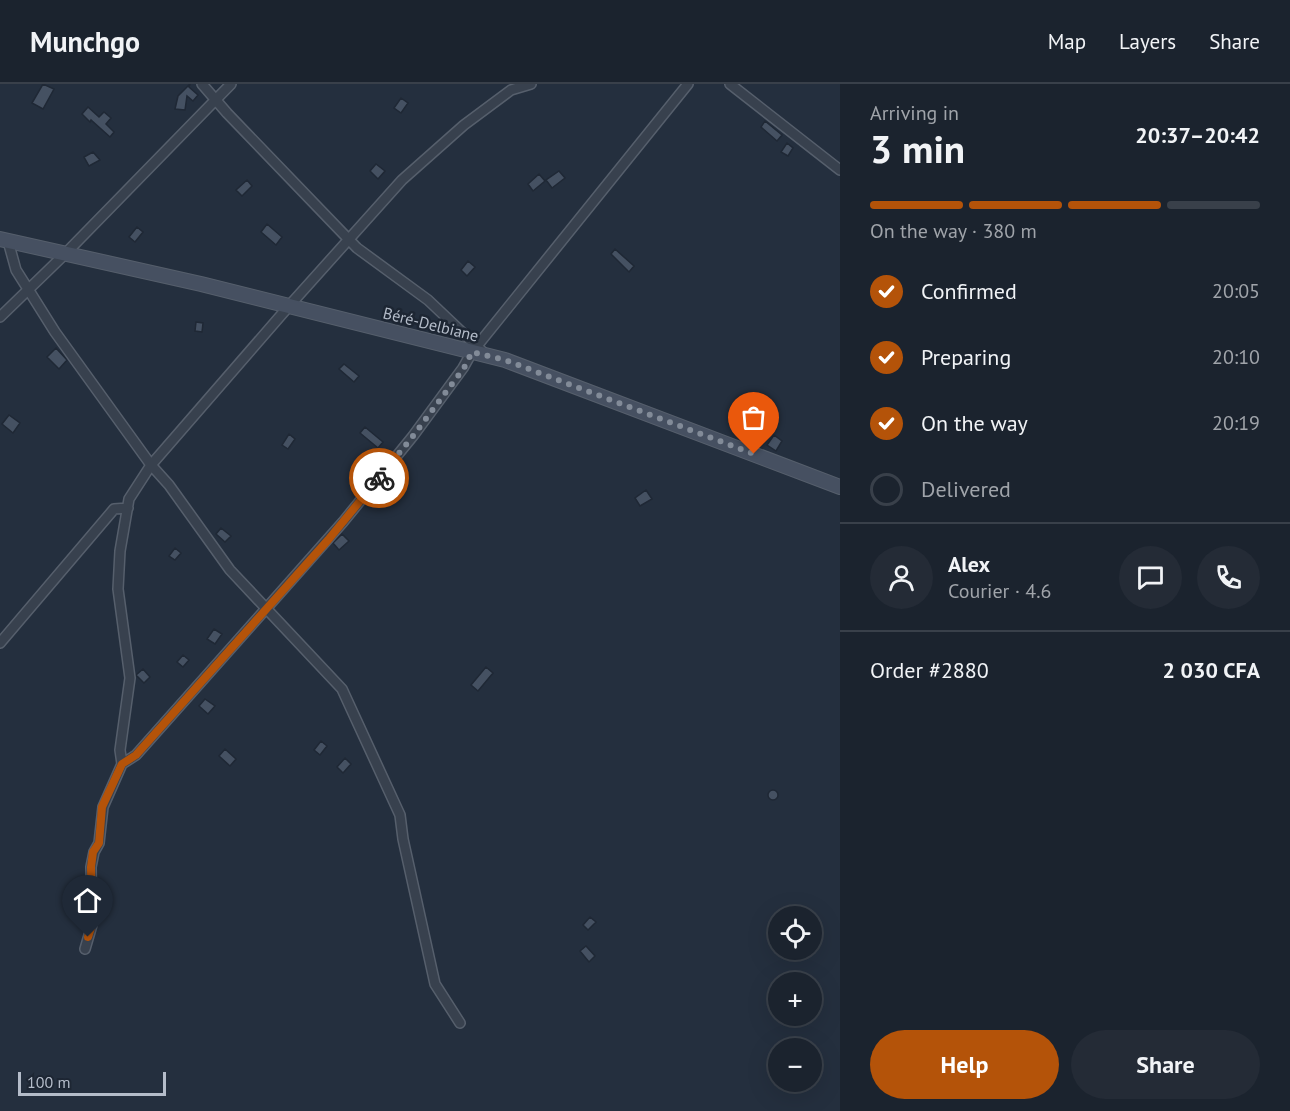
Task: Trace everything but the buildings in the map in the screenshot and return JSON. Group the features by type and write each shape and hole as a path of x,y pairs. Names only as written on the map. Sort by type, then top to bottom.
{"street":[{"path":"202,84 357,248 428,300 478,351"},
{"path":"0,317 65,254 231,84"},
{"path":"122,764 120,750 130,678 118,589 120,551 129,499 151,465 402,180 464,125 511,90 531,84"},
{"path":"86,949 92,925 93,852 99,843 102,807 122,764 136,755 343,522 688,84"},
{"path":"730,84 840,170"},
{"path":"4,240 16,270 56,332 151,465 170,485 230,570 342,689 400,815 403,839 435,984 460,1023"},
{"name":"Béré-Delbiane","path":"4,240 201,284 478,351 840,487"},
{"path":"0,644 114,509 128,508"}],"way so far":[{"path":"379,478 464,368 472,352 505,360 754,454"}],"route":[{"path":"88,937 92,925 93,852 99,843 102,807 122,764 136,755 328,540 379,478"}]}
